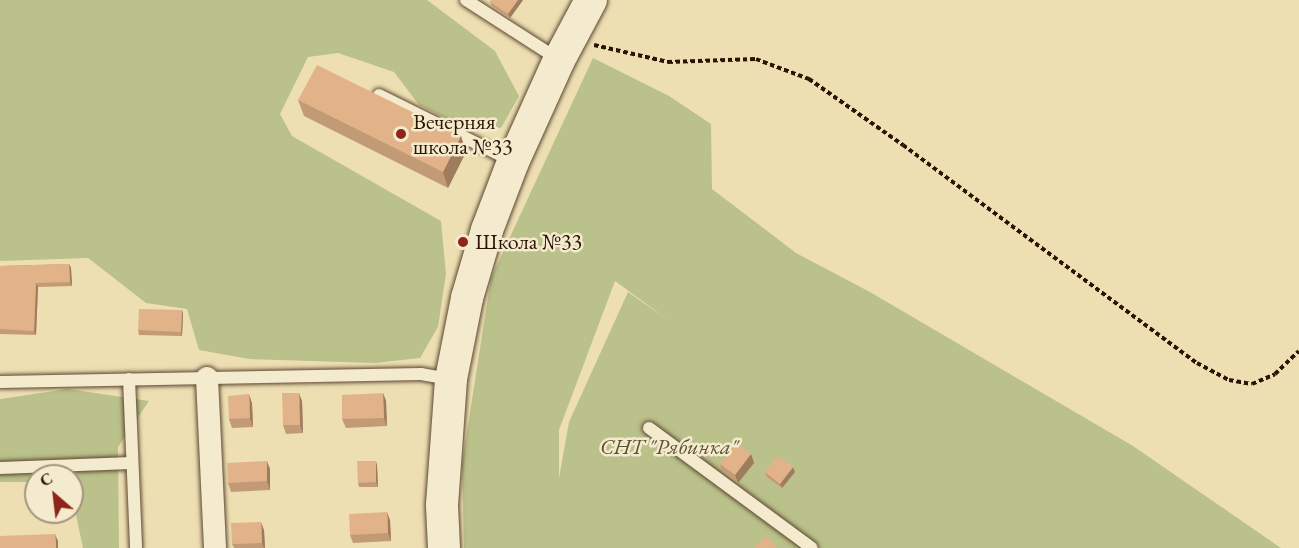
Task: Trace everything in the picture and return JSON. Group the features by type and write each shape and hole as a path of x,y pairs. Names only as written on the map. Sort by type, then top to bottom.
{"street":[{"path":"444,548 442,505 451,379 467,298 481,250 513,162 564,49 591,0"},
{"path":"207,378 215,548"}],"lane":[{"path":"472,2 564,49"},
{"path":"379,95 513,162"},
{"path":"0,382 421,374 451,379"},
{"path":"129,379 136,548"},
{"path":"649,428 812,548"},
{"path":"0,468 132,463"}],"path":[{"path":"564,49 668,62 756,59 809,79 903,145 1083,281 1197,363 1229,380 1252,384 1275,374 1299,351"}],"green space":[{"path":"0,0 427,0 495,51 519,96 501,128 455,123 419,105 394,72 338,53 308,57 280,114 292,136 441,221 446,274 438,327 420,358 375,363 249,359 199,350 187,309 146,303 88,258 0,261"},
{"name":"СНТ \"Рябинка\"","path":"593,58 669,96 711,124 712,189 796,253 870,292 1133,446 1281,548 464,548 462,464 491,278","holes":["615,281 671,322 628,292 569,422 559,478 559,430"]},
{"path":"68,389 149,401 118,447 119,548 83,548 78,524 84,524 84,464 24,464 24,482 0,482 0,399"}],"building":[{"path":"491,0 518,0 508,14 490,2"},
{"path":"317,65 461,136 443,172 298,100"},
{"path":"69,264 70,282 36,283 34,331 0,329 0,266"},
{"path":"139,309 182,310 181,332 138,330"},
{"path":"282,393 299,393 300,425 283,425"},
{"path":"383,393 384,418 342,419 342,395"},
{"path":"249,394 250,418 229,419 228,396"},
{"path":"736,443 751,454 735,475 720,464"},
{"path":"778,456 793,467 780,484 765,472"},
{"path":"267,461 267,481 228,483 227,463"},
{"path":"357,461 376,461 376,482 358,483"},
{"path":"387,512 388,533 350,535 349,514"},
{"path":"261,522 262,543 232,544 231,523"},
{"path":"55,534 56,548 0,548 0,536"},
{"path":"765,536 777,546 775,548 755,548"}],"place":[{"name":"Вечерняя школа №33","path":"401,134"},
{"name":"Школа №33","path":"463,242"}]}
